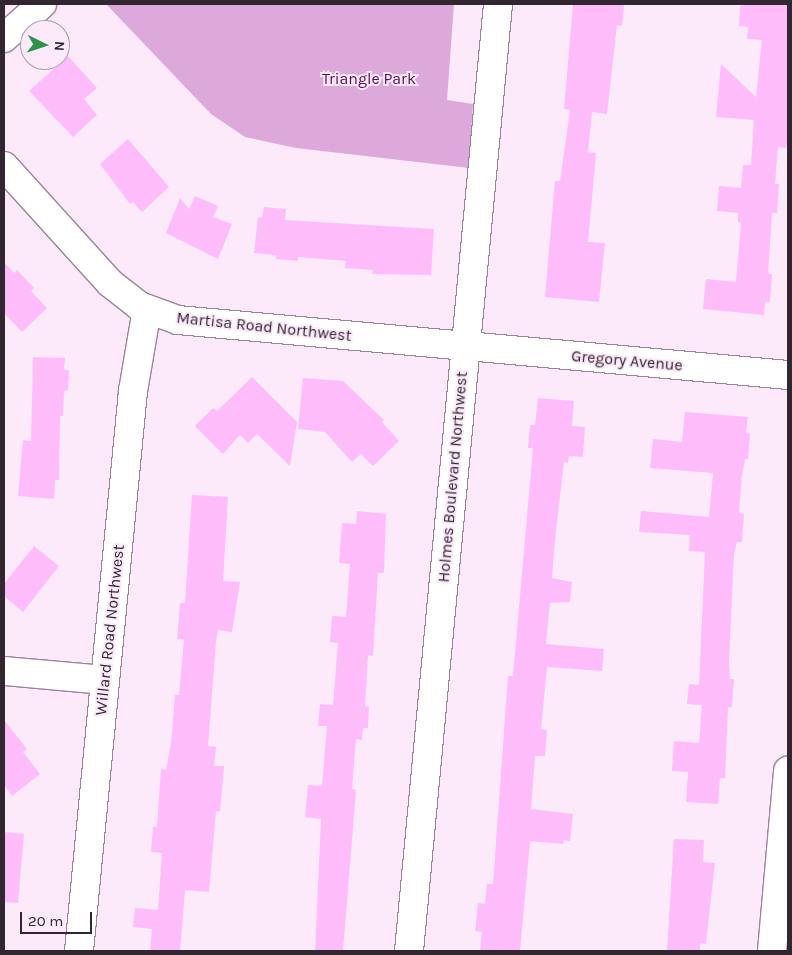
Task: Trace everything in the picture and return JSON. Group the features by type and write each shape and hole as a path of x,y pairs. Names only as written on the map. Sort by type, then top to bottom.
{"street":[{"path":"4,38 42,4"},
{"name":"Holmes Boulevard Northwest","path":"409,951 498,4"},
{"name":"Martisa Road Northwest","path":"4,166 110,283 147,309 178,320 205,324 466,347"},
{"name":"Willard Road Northwest","path":"79,951 133,391 147,309"},
{"name":"Gregory Avenue","path":"466,347 788,375"},
{"path":"4,671 105,680"},
{"path":"772,951 788,771"}],"green space":[{"name":"Triangle Park","path":"106,4 454,4 447,100 473,104 469,168 296,148 245,137 211,114"}],"building":[{"path":"573,4 624,4 622,26 617,25 607,114 592,112 588,152 596,153 588,242 605,243 599,302 545,297 555,181 560,181 570,110 564,109"},
{"path":"749,4 788,4 788,136 786,148 778,147 775,184 779,184 777,213 772,213 768,274 772,274 770,302 765,302 764,315 703,309 706,279 736,282 741,223 738,222 738,213 717,211 719,186 741,188 743,165 751,165 754,120 716,117 721,64 756,97 762,40 747,39 748,27 739,26 740,6"},
{"path":"70,58 97,88 84,99 97,115 73,137 29,91 52,70 70,70"},
{"path":"128,139 169,187 142,212 133,202 130,204 100,164"},
{"path":"195,196 218,206 213,217 232,224 218,259 166,233 180,198 189,209"},
{"path":"264,207 286,209 285,220 434,229 431,275 372,274 373,270 345,268 346,261 298,257 298,261 276,259 276,255 254,253 258,217 262,218"},
{"path":"4,262 14,273 17,270 34,288 31,291 47,308 22,332 4,313"},
{"path":"33,357 65,358 64,370 69,370 68,390 64,391 63,416 60,416 59,480 55,480 54,499 18,496 23,440 31,441"},
{"path":"252,377 297,422 290,466 257,434 248,443 240,435 223,454 195,426 213,408 217,411"},
{"path":"303,378 343,381 384,420 382,422 399,441 373,466 361,454 352,462 325,432 298,429"},
{"path":"538,398 574,401 572,426 585,427 583,457 569,456 568,463 564,462 555,539 552,578 572,582 570,602 550,603 546,644 604,649 602,671 547,667 541,729 547,730 545,756 535,756 531,809 573,814 570,841 564,840 563,844 530,841 520,951 480,951 482,932 475,931 478,903 485,904 487,884 493,884 508,676 513,676 533,448 528,448 530,425 535,425"},
{"path":"685,412 748,417 746,433 750,434 748,459 745,459 742,475 739,513 744,514 742,542 737,542 734,554 729,661 730,679 734,679 732,707 728,707 725,778 720,778 718,804 686,802 688,772 672,771 674,741 699,743 702,705 687,704 689,684 699,685 705,552 689,551 690,535 639,532 641,511 709,517 713,473 650,468 653,439 682,442"},
{"path":"192,495 228,497 223,581 240,582 232,632 218,630 216,642 208,746 216,747 214,766 224,766 220,812 216,811 209,892 185,890 180,951 150,951 152,929 133,927 135,908 158,910 162,853 151,852 153,827 157,827 161,769 166,770 171,743 175,695 179,695 184,639 177,639 180,603 185,603"},
{"path":"357,511 386,514 384,573 378,573 373,656 368,655 365,706 369,707 368,728 363,728 362,740 356,739 352,789 356,790 343,951 315,951 321,819 305,817 308,785 322,786 327,726 318,726 320,704 333,705 338,643 330,642 332,616 346,617 350,564 339,563 342,523 356,524"},
{"path":"34,546 59,566 23,612 4,596 4,584"},
{"path":"4,720 27,749 23,752 40,774 12,796 4,785"},
{"path":"4,832 24,834 18,903 4,902"},
{"path":"674,839 704,840 703,862 715,863 706,944 700,943 700,951 667,951"}]}
